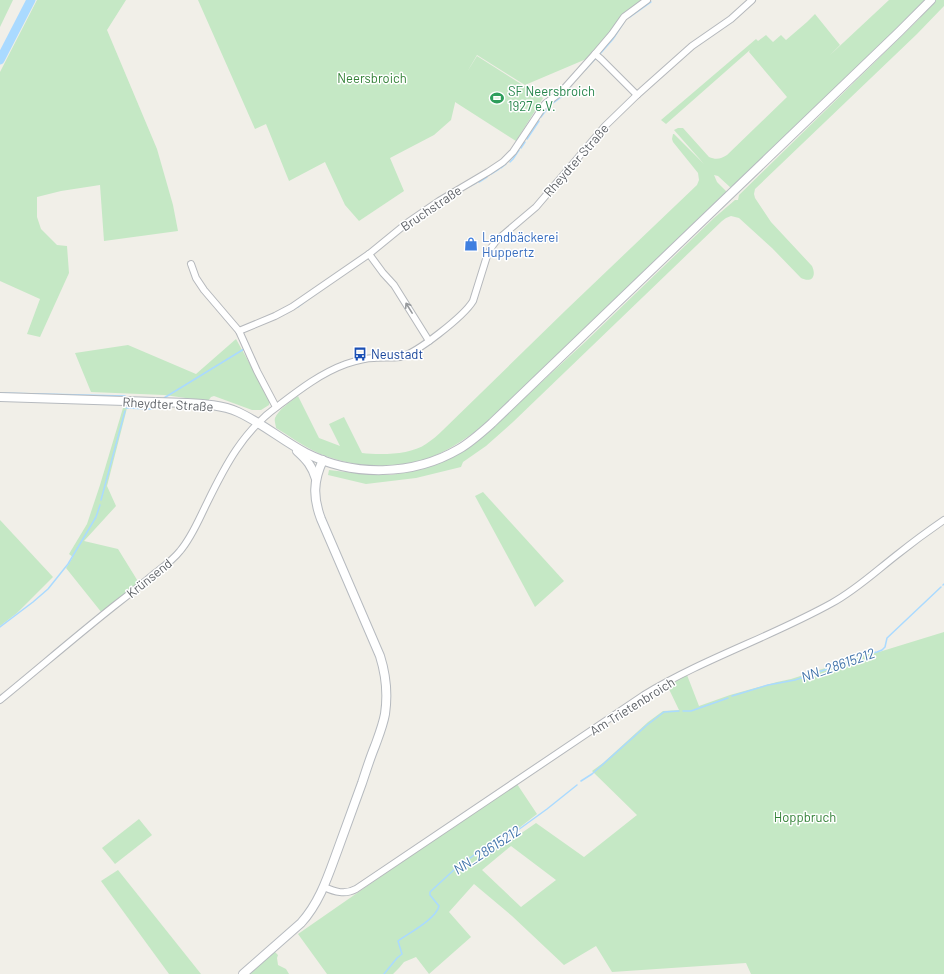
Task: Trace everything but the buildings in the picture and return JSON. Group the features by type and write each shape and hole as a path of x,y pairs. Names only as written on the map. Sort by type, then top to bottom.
{"main road":[{"path":"258,422 306,453 323,460 348,467 367,470 407,468 424,464 443,457 459,448 473,439 492,423 931,0"},
{"name":"Rheydter Straße","path":"0,397 204,404 235,411 258,422"},
{"path":"288,442 312,467 316,479"},
{"path":"243,974 302,923 315,905 324,887 382,726 385,709 386,693 384,670 378,651 318,511 315,498 316,479 323,460"}],"street":[{"name":"Bruchstraße","path":"239,330 288,310 369,254 407,223 439,201 503,162 510,156 544,106 562,91 612,34 624,17 647,0"},
{"name":"Rheydter Straße","path":"258,422 276,407 324,374 362,359 403,356 418,349 462,314 474,299 487,256 492,245 536,207 605,126 637,95 687,50 735,16 752,0"},
{"path":"595,54 637,95"},
{"path":"369,254 397,289 429,341"},
{"path":"191,264 196,278 207,294 239,330 257,371 276,407"},
{"name":"Krünsend","path":"0,700 176,555 191,534 227,463 258,422"},
{"name":"Am Trietenbroich","path":"324,887 339,892 349,892 356,889 644,695 673,679 799,620 839,599 944,520"}],"green space":[{"path":"0,0 13,0 0,27"},
{"path":"37,0 126,0 107,30 157,149 173,205 178,231 104,241 100,185 61,191 37,197 37,217 41,229 57,245 67,246 69,273 40,337 27,334 40,299 0,281 0,72"},
{"name":"Neersbroich","path":"198,0 645,0 624,15 591,57 525,85 477,55 467,72 477,56 543,98 516,141 455,102 451,120 434,135 390,158 404,191 359,221 345,205 325,162 289,181 266,124 255,129"},
{"path":"889,0 926,0 731,188 718,176 714,175 717,182 726,191 726,193 486,424 461,442 434,456 420,461 389,466 373,466 341,461 326,456 308,448 276,428 275,419 279,412 298,396 319,438 340,446 329,424 344,417 362,453 386,454 404,452 419,448 428,442 441,432 697,185 699,180 698,173 673,142 673,134 704,164 674,130 683,128 709,157 714,159 721,158 727,155 787,97 749,52 750,50 666,124 661,120 756,39 758,41 766,35 773,42 781,35 786,40 815,14 840,45 829,56"},
{"path":"935,0 944,0 944,6 917,34 755,189 755,198 771,222 812,266 814,273 812,278 808,280 801,278 772,248 739,218 731,216 726,218 513,422 486,446 463,462 461,467 416,478 366,484 328,475 329,470 391,475 423,469 463,451 508,413 584,343 714,218 735,200 738,200 739,195 919,19"},
{"path":"236,339 270,400 269,405 261,410 252,410 214,396 208,401 164,395 91,392 75,353 128,345 196,374"},
{"path":"123,408 127,408 107,486 116,506 84,541 118,549 139,583 102,613 66,568 73,557 69,554 87,524"},
{"path":"483,492 564,581 535,607 475,496"},
{"path":"0,520 53,577 17,613 0,626"},
{"name":"Hoppbruch","path":"944,632 944,974 751,974 746,963 612,972 596,946 564,965 512,916 474,884 449,912 471,937 429,974 416,957 404,962 393,974 327,974 298,934 517,784 537,814 519,828 487,848 506,842 536,823 584,857 637,815 592,771 603,763 648,722 663,711 679,710 667,685 687,675 699,706 730,695 791,679 844,662 862,653 879,652","holes":["511,846 556,880 521,907 482,870"]},
{"path":"139,819 152,835 115,864 102,848"},
{"path":"118,870 201,974 169,974 101,881"},
{"path":"272,949 278,955 278,965 286,969 289,974 243,974"}],"waterway":[{"path":"0,60 31,0"},
{"path":"630,17 651,2"},
{"path":"599,55 613,39 624,22"},
{"path":"585,70 596,58"},
{"path":"541,117 549,106 564,95 573,83"},
{"path":"527,139 539,121"},
{"path":"521,148 525,142"},
{"path":"510,162 519,150"},
{"path":"501,168 506,164"},
{"path":"491,174 499,169"},
{"path":"479,182 487,177"},
{"path":"468,187 476,183"},
{"path":"429,212 443,202"},
{"path":"403,230 414,222"},
{"path":"298,307 307,300"},
{"path":"164,398 244,349"},
{"path":"0,393 125,396"},
{"path":"126,408 152,409"},
{"path":"101,500 125,411"},
{"path":"0,627 48,589 68,564 96,517 100,505"},
{"name":"NN_28615212","path":"732,696 768,685 795,680 845,663 863,654 882,650 885,647 887,638 941,587"},
{"name":"NN_28615212","path":"683,711 691,711 728,698"},
{"name":"NN_28615212","path":"581,781 592,774 647,725 664,712 679,711"},
{"name":"NN_28615212","path":"384,974 402,954 398,941 428,921 437,911 439,906 430,895 430,892 456,868 477,853 518,830 577,785"}],"place":[{"name":"SF Neersbroich 1927 e.V.","path":"497,98"},
{"name":"Landbäckerei Huppertz","path":"471,244"},
{"name":"Neustadt","path":"360,354"}]}
